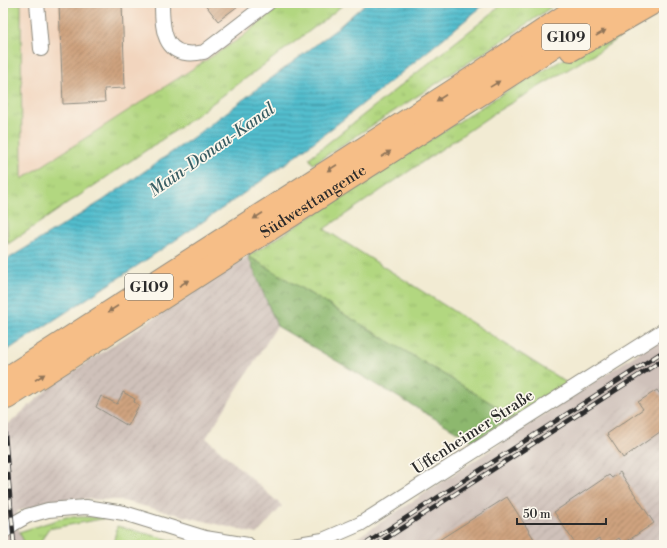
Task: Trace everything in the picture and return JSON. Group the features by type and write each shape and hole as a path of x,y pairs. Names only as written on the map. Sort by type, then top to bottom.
{"highway":[{"path":"486,69 564,3"},
{"name":"Südwesttangente","path":"584,3 7,388 515,72 618,3"},
{"path":"515,72 557,58 653,3"}],"street":[{"path":"37,3 42,49"},
{"path":"162,3 162,23 165,37 170,46 178,51 193,54 204,52 268,3"},
{"name":"Uffenheimer Straße","path":"293,545 323,540 360,524 664,330"},
{"path":"3,532 27,516 48,510 86,507 124,512 205,538 248,545"}],"shaded area":[{"path":"21,3 284,3 242,37 22,180"},
{"path":"3,154 8,244 3,247"},
{"path":"248,256 277,326 206,438 282,506 257,534 119,500 74,499 17,511 10,423 51,386"},
{"path":"664,336 664,379 416,545 346,545"},
{"path":"664,379 664,545 416,545 512,480"},
{"path":"10,423 19,532 26,545 3,545 3,425"}],"green space":[{"path":"3,3 21,3 22,179 242,37 284,3 345,3 179,128 8,244 3,154"},
{"path":"503,3 557,3 517,31 313,164 309,158"},
{"path":"663,3 664,6 601,50 496,112 324,229 570,385 514,417 248,256 497,97"},
{"path":"248,256 514,417 473,441 277,326"},
{"path":"66,517 112,517 48,529 39,545 26,545 19,532"},
{"path":"117,526 190,545 113,545"}],"water":[{"name":"Main-Donau-Kanal","path":"366,3 486,3 373,96 286,163 163,249 3,353 3,262 102,201 195,136 334,31"}],"building":[{"path":"59,3 122,3 125,88 104,89 105,102 63,104"},
{"path":"204,3 242,3 218,21"},
{"path":"657,390 664,400 664,429 623,458 607,434 643,409 638,402"},
{"path":"123,392 135,399 134,402 139,405 128,426 96,407 101,396 117,404"},
{"path":"620,472 654,523 623,544 619,538 609,545 604,545 599,538 589,545 576,545 554,512 609,475 612,478"},
{"path":"507,497 538,545 431,545"}],"railway":[{"path":"364,545 664,351"},
{"path":"376,545 664,359"},
{"path":"3,409 14,545"}]}
